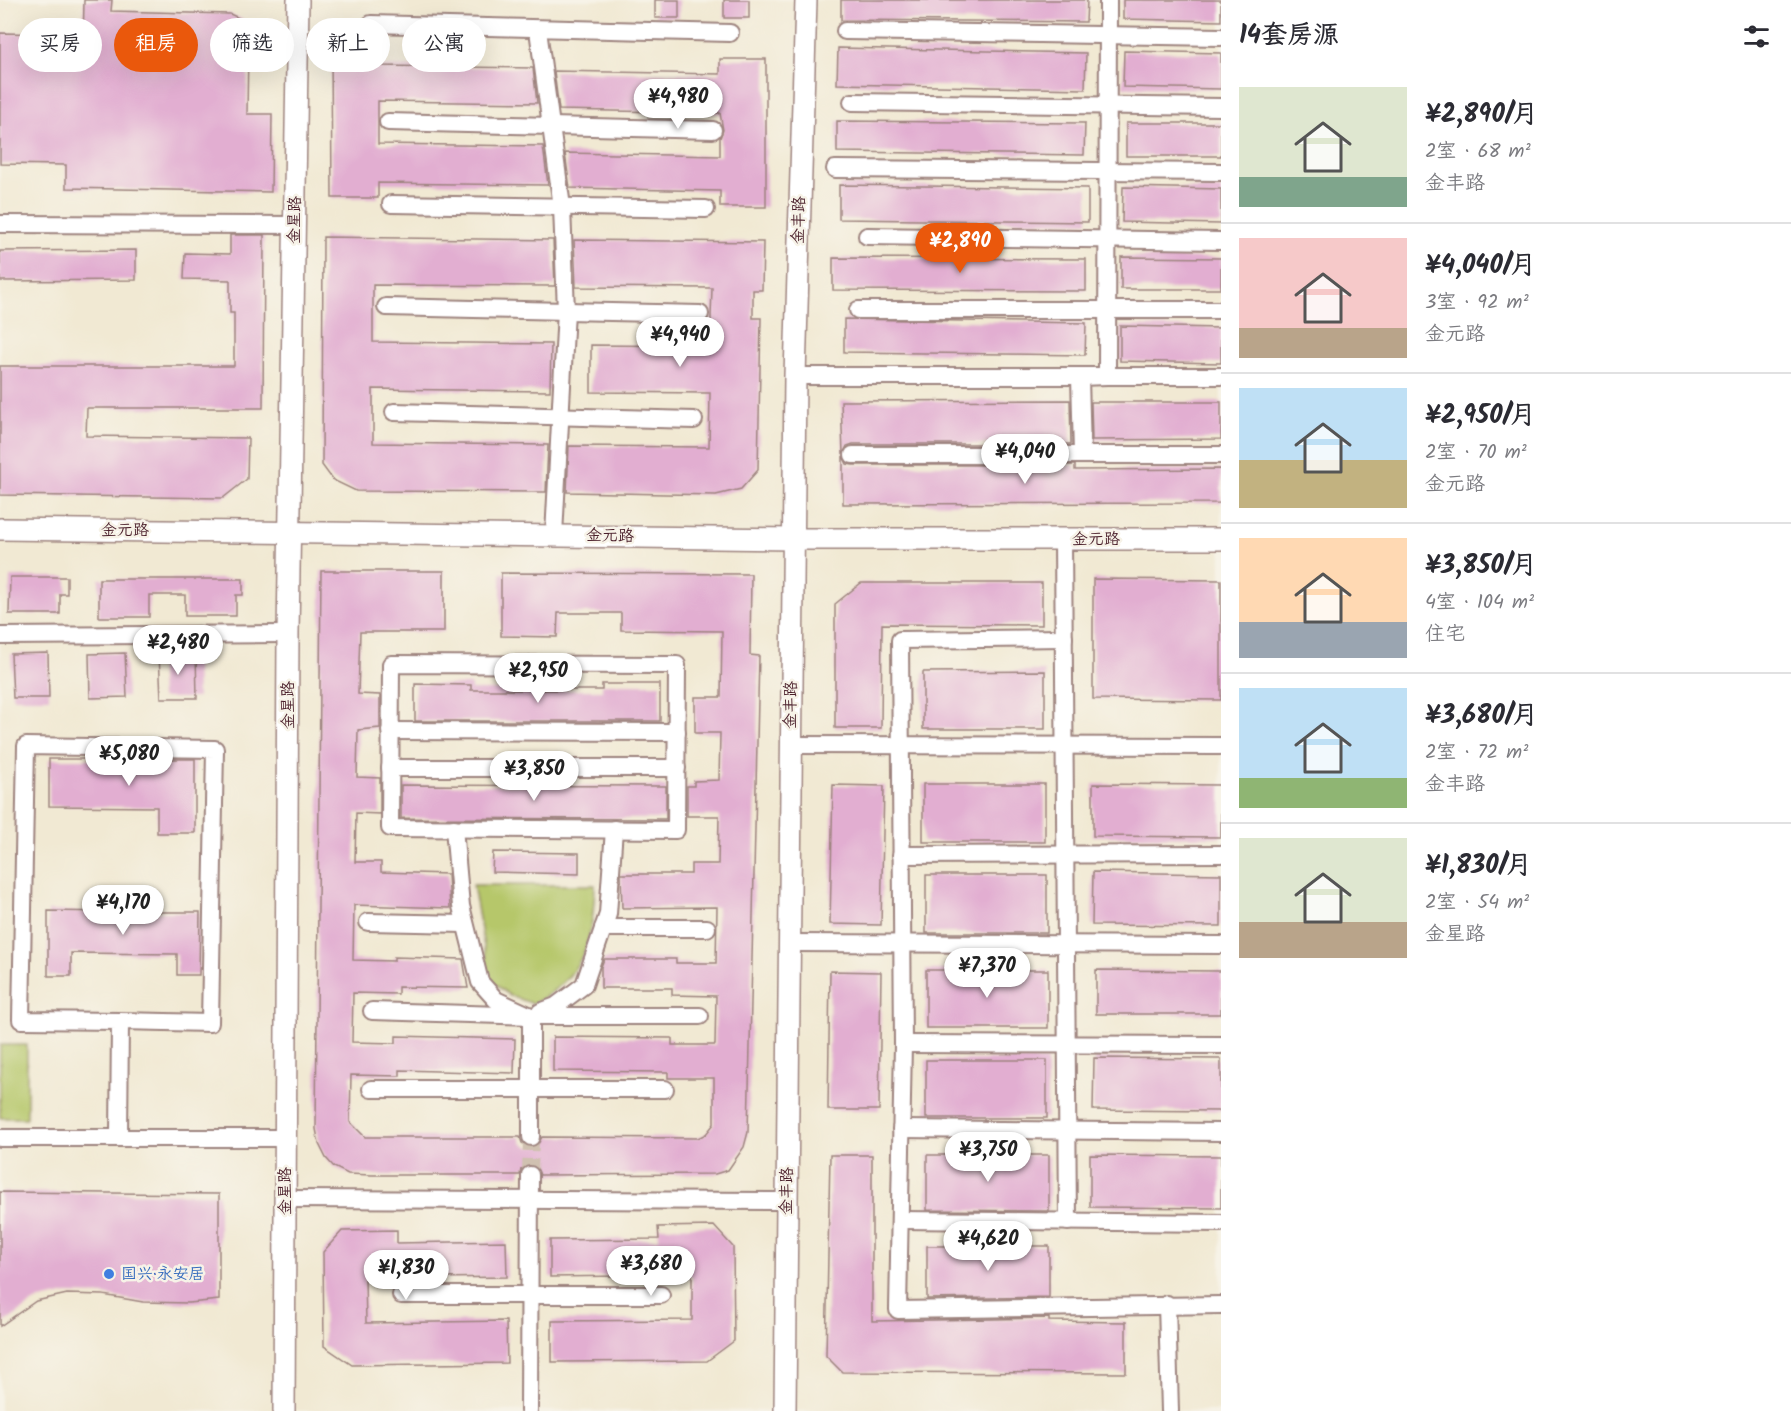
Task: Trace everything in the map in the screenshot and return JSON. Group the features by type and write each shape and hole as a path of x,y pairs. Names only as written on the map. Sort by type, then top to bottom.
{"street":[{"name":"金星路","path":"284,1411 288,634 298,0"},
{"name":"金丰路","path":"785,1411 795,376 806,0"},
{"path":"1107,376 1108,0"},
{"path":"390,25 730,33"},
{"path":"538,30 562,207 566,311 554,535"},
{"path":"845,31 1108,38 1221,38"},
{"path":"852,102 1221,107"},
{"path":"388,122 713,130"},
{"path":"835,169 1107,173 1221,172"},
{"path":"392,204 706,208"},
{"path":"0,224 295,225"},
{"path":"867,236 1221,241"},
{"path":"386,308 700,314"},
{"path":"858,310 1107,308 1221,310"},
{"path":"795,376 1221,376"},
{"path":"1080,377 1082,454"},
{"path":"394,412 694,420"},
{"path":"853,455 1221,455"},
{"name":"金元路","path":"0,529 793,539 1221,539"},
{"path":"1063,539 1068,1222"},
{"path":"0,636 288,634"},
{"path":"1064,638 900,640 903,1044 897,1311 1167,1304 1221,1305"},
{"path":"391,664 677,665 676,830 390,828 390,731 391,664"},
{"path":"390,731 677,732"},
{"path":"791,745 1221,746"},
{"path":"26,746 215,749 210,1023 120,1021 21,1020 26,746"},
{"path":"390,768 677,768"},
{"path":"454,828 460,906 480,982 496,1000 531,1016 556,1006 584,986 608,914 614,829"},
{"path":"901,855 1221,854"},
{"path":"368,922 465,924"},
{"path":"603,927 707,928"},
{"path":"789,943 1221,945"},
{"path":"372,1011 531,1016 700,1016"},
{"path":"531,1016 531,1137"},
{"path":"119,1138 120,1021"},
{"path":"903,1044 1221,1045"},
{"path":"371,1089 665,1089"},
{"path":"901,1129 1221,1132"},
{"path":"0,1138 286,1138"},
{"path":"529,1411 530,1174"},
{"path":"285,1199 786,1201"},
{"path":"900,1220 1221,1223"},
{"path":"401,1295 661,1295"},
{"path":"1167,1304 1170,1411"}],"green space":[{"path":"473,885 595,885 592,923 583,955 575,969 564,981 551,993 533,1004 509,995 490,980"},
{"path":"0,1045 27,1045 27,1118 0,1118"}],"building":[{"path":"84,0 112,0 111,11 230,14 239,18 210,18 210,72 248,72 247,114 272,114 271,192 66,188 66,165 0,164 0,33 18,33 18,72 102,72 102,18 84,18"},
{"path":"655,0 679,0 679,18 655,18"},
{"path":"724,0 749,0 749,18 724,18"},
{"path":"841,0 1087,0 1086,22 841,20"},
{"path":"1123,0 1221,0 1221,21 1123,19"},
{"path":"838,48 1086,53 1085,89 837,84"},
{"path":"1124,51 1221,53 1221,89 1123,87"},
{"path":"720,59 766,59 766,207 720,207 720,191 570,188 565,153 720,156 720,138 723,130 720,113 559,110 554,71 720,74"},
{"path":"390,66 402,66 402,72 486,72 486,67 533,68 537,103 378,101 378,144 543,146 548,185 378,183 378,198 332,198 331,72 390,72"},
{"path":"837,121 1085,123 1084,155 837,152"},
{"path":"1126,123 1221,123 1221,156 1126,156"},
{"path":"839,185 1088,188 1088,222 839,219"},
{"path":"1123,187 1221,189 1221,224 1122,222"},
{"path":"230,235 264,235 263,408 87,408 86,436 248,438 247,479 223,498 0,495 0,366 234,366 234,313 230,313 230,280 184,279 185,253 230,254"},
{"path":"323,237 553,240 555,286 373,285 373,342 551,344 550,391 373,389 373,443 548,445 546,492 356,491 333,480 322,465"},
{"path":"574,240 763,242 762,290 753,290 753,318 761,318 758,470 741,489 716,495 567,492 569,446 709,447 710,393 591,392 591,345 710,346 712,288 576,287"},
{"path":"136,250 136,280 0,281 0,251"},
{"path":"1121,257 1221,258 1221,289 1121,289"},
{"path":"833,258 1086,259 1086,291 833,290"},
{"path":"844,319 1086,323 1085,355 844,352"},
{"path":"1120,326 1221,328 1221,363 1120,361"},
{"path":"1070,400 1071,444 853,444 847,446 843,454 841,401"},
{"path":"1091,402 1221,402 1221,439 1092,440"},
{"path":"843,456 847,464 853,465 1075,465 1075,470 1221,469 1221,503 843,504"},
{"path":"321,571 444,571 444,632 360,632 358,694 380,695 380,728 358,730 357,777 380,778 380,814 356,813 355,862 381,862 381,872 448,874 450,908 354,905 353,960 394,961 394,957 463,959 468,988 398,987 398,994 353,993 352,1042 396,1043 396,1036 515,1039 514,1073 400,1070 400,1076 351,1075 350,1122 365,1137 520,1137 522,1143 530,1147 537,1146 542,1137 698,1138 706,1134 714,1124 714,1078 668,1078 668,1072 553,1071 553,1037 672,1038 672,1045 715,1045 716,996 672,995 672,988 601,988 601,967 604,959 676,959 676,963 716,963 717,907 622,908 621,874 691,874 691,864 718,864 719,816 687,816 687,786 694,786 694,781 719,780 720,733 695,733 695,697 721,697 722,631 621,630 621,613 558,613 557,637 501,636 501,573 751,574 750,655 759,656 748,1132 744,1147 728,1170 715,1174 540,1175 536,1166 529,1165 521,1169 520,1175 372,1175 348,1174 334,1167 326,1158 319,1144 316,1129"},
{"path":"10,577 67,577 67,594 60,594 60,614 9,614"},
{"path":"99,579 243,579 243,595 236,595 236,616 185,616 185,595 149,595 149,617 99,617"},
{"path":"1093,579 1221,580 1221,700 1093,699"},
{"path":"861,583 1042,583 1042,625 882,624 881,728 835,728 835,604"},
{"path":"48,653 49,698 13,698 11,654"},
{"path":"125,653 127,697 90,698 89,654"},
{"path":"196,653 197,698 161,698 159,654"},
{"path":"1045,671 1045,729 923,729 923,672"},
{"path":"415,684 471,685 471,690 602,690 602,684 660,684 660,721 415,721"},
{"path":"49,759 195,759 195,833 157,833 157,807 49,806"},
{"path":"923,784 1045,784 1045,842 923,842"},
{"path":"1093,784 1221,785 1221,837 1093,836"},
{"path":"401,785 666,786 666,819 401,818"},
{"path":"833,785 884,786 881,925 830,924"},
{"path":"493,852 579,853 579,874 492,872"},
{"path":"1093,872 1221,874 1221,926 1092,925"},
{"path":"926,875 1047,875 1047,933 926,933"},
{"path":"113,901 136,901 136,912 200,912 199,975 177,975 177,954 71,953 71,976 48,976 48,911 112,912"},
{"path":"926,970 1048,970 1048,1028 926,1028"},
{"path":"1096,970 1221,971 1221,1014 1096,1014"},
{"path":"830,971 881,972 879,1110 828,1110"},
{"path":"1094,1058 1221,1059 1221,1111 1093,1110"},
{"path":"926,1060 1047,1060 1047,1118 926,1118"},
{"path":"830,1155 872,1155 872,1321 1049,1318 1049,1321 1126,1322 1126,1373 842,1372 826,1356"},
{"path":"927,1155 1049,1155 1049,1211 927,1210"},
{"path":"1090,1155 1221,1156 1221,1208 1090,1207"},
{"name":"国兴·永安居","path":"0,1192 219,1194 219,1300 189,1303 143,1302 103,1295 67,1294 36,1301 0,1326"},
{"path":"714,1226 733,1247 734,1341 707,1361 552,1362 552,1321 692,1320 692,1275 550,1277 550,1240 659,1239 658,1227"},
{"path":"397,1230 397,1243 506,1241 507,1277 365,1279 366,1323 506,1321 507,1363 352,1365 324,1346 323,1252 342,1231"},
{"path":"927,1246 1049,1246 1049,1297 927,1299"}],"tunnel":[{"path":"530,1175 531,1137"}],"place":[{"name":"国兴·永安居","path":"109,1274"}]}
